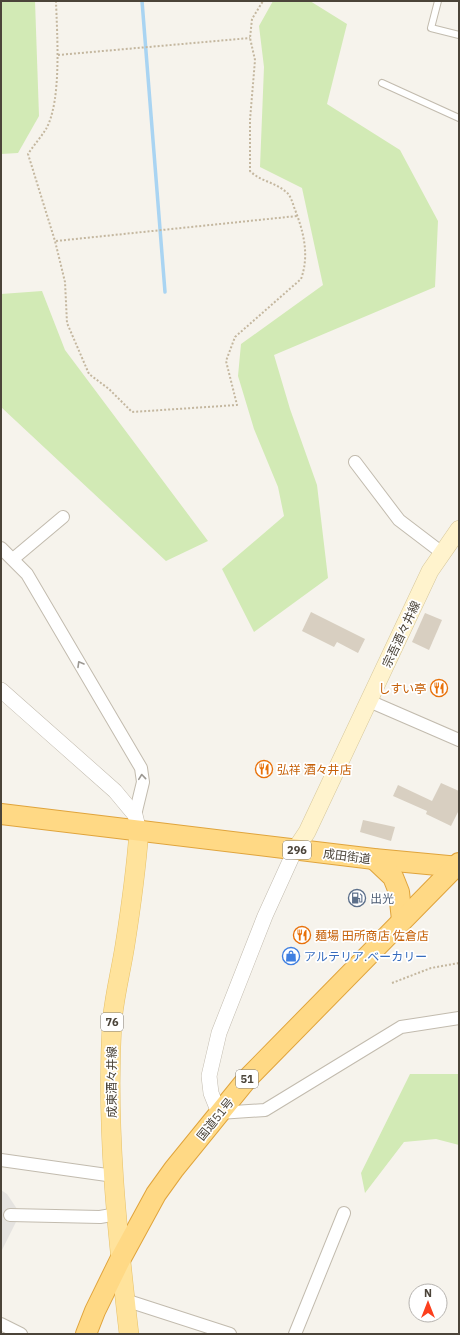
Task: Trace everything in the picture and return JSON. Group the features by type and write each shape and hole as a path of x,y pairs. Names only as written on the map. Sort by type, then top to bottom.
{"highway":[{"name":"成田街道","path":"1,814 137,823 295,850 374,859 458,866"},
{"path":"374,859 393,877 399,892 402,920"},
{"name":"国道51号","path":"86,1334 95,1311 120,1260 156,1194 219,1113 248,1078 402,920 458,866"}],"main road":[{"name":"宗吾酒々井線","path":"295,850 307,832 430,571 441,552 459,530"},
{"name":"成東酒々井線","path":"129,1334 120,1260 114,1176 110,1118 110,1064 112,1020 134,888 137,823"}],"street":[{"path":"355,462 399,520 441,552"},
{"path":"13,558 63,517"},
{"path":"1,548 13,558 27,574 141,768 144,782 137,823"},
{"path":"1,690 115,791 137,823"},
{"path":"369,701 432,730 459,740"},
{"path":"295,850 265,916 219,1034 209,1076 211,1093 219,1113 265,1110 401,1027 459,1018"},
{"path":"1,1160 114,1176"},
{"path":"295,1334 344,1213"},
{"path":"10,1215 100,1217 117,1214"},
{"path":"125,1300 217,1332 230,1334"},
{"path":"1,1324 20,1334"}],"lane":[{"path":"438,1 431,28 459,35"},
{"path":"382,83 459,118"}],"path":[{"path":"56,1 58,55 54,99 46,128 28,154 55,241 65,282 67,323 89,374 109,389 132,412 238,404 226,361 235,336 302,279 306,255 302,226 290,196 285,191 256,177 250,171 250,120 255,60 250,38 252,19 263,1"},
{"path":"58,55 250,38"},
{"path":"55,241 297,216"},
{"path":"392,983 431,968 459,963"}],"green space":[{"path":"1,1 35,1 39,116 18,153 1,154"},
{"path":"273,1 310,1 347,24 327,104 400,150 438,221 435,287 274,355 290,409 317,485 328,578 254,632 222,569 284,516 278,487 254,429 238,376 241,344 323,285 302,188 260,167 264,67 259,26"},
{"path":"42,291 65,350 208,541 166,561 1,407 1,294"},
{"path":"410,1074 459,1074 459,1145 436,1139 404,1142 365,1193 361,1173"}],"shaded area":[{"path":"1,1190 7,1194 17,1209 16,1222 1,1252"}],"building":[{"path":"311,612 365,639 358,653 337,642 334,647 302,631"},
{"path":"425,613 442,620 429,650 412,642"},
{"path":"441,783 459,791 459,810 451,826 426,814 427,811 393,796 398,785 432,801"},
{"path":"363,820 395,827 391,841 360,832"}],"waterway":[{"path":"142,1 165,292"}],"place":[{"name":"しすい亭","path":"439,688"},
{"name":"弘祥 酒々井店","path":"264,769"},
{"name":"出光","path":"357,898"},
{"name":"麺場 田所商店 佐倉店","path":"302,935"},
{"name":"アルテリア.ベーカリー","path":"291,956"}]}
